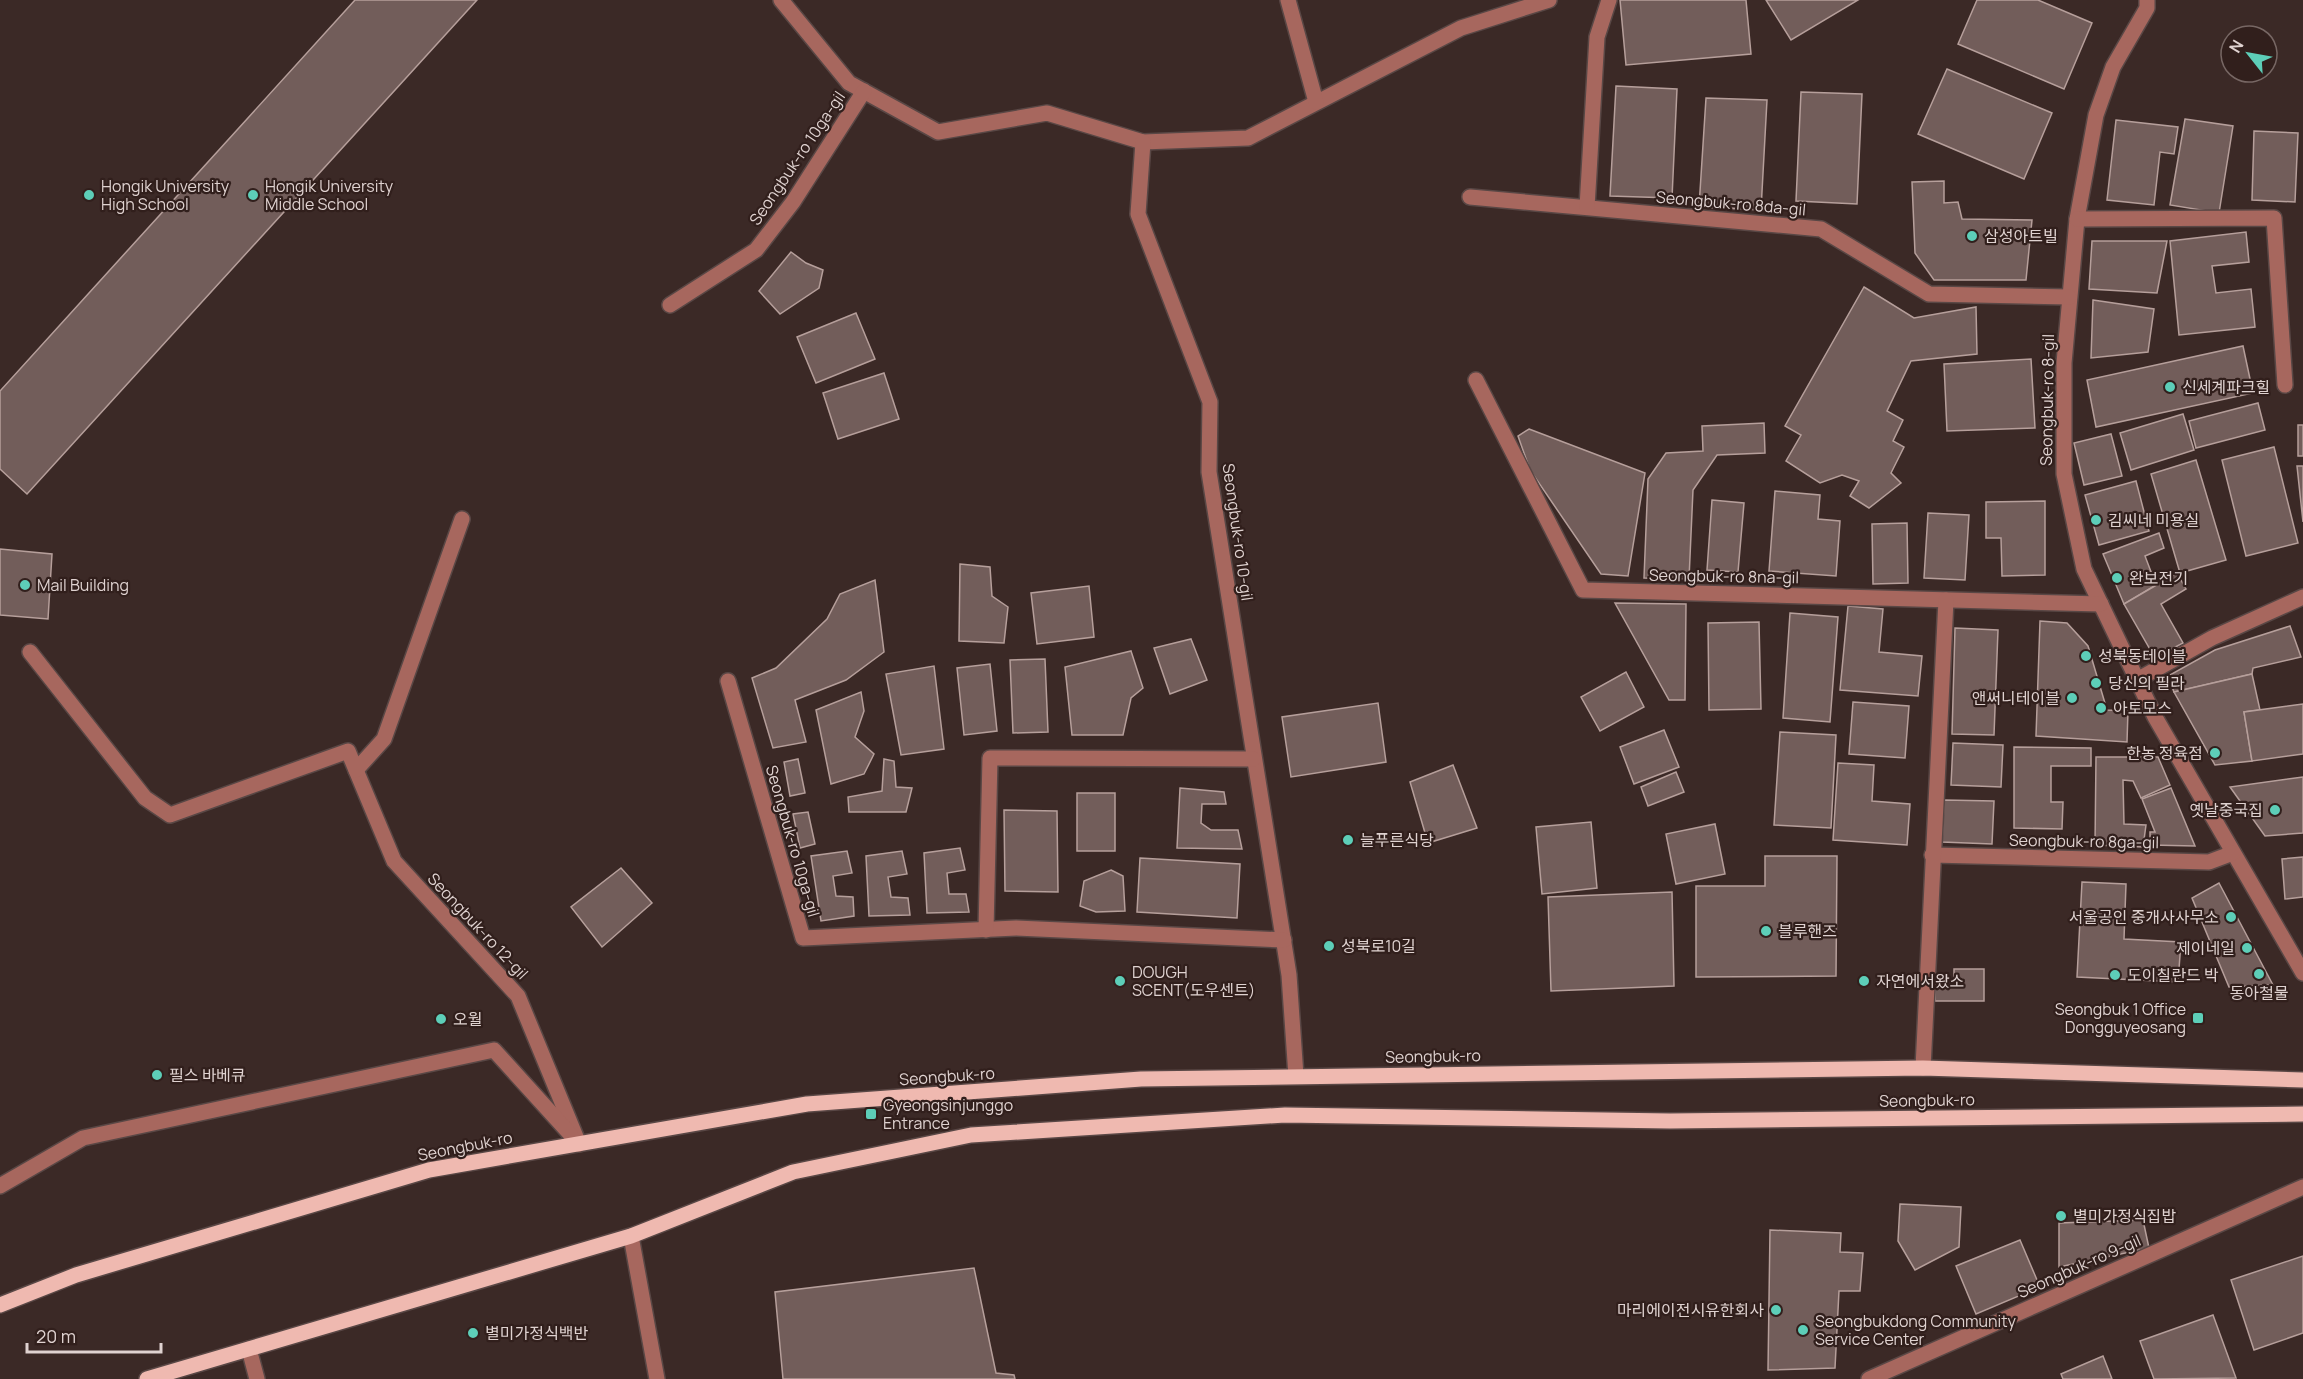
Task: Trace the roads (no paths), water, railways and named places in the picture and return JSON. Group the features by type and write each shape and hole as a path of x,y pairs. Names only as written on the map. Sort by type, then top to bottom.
{"main road":[{"name":"Seongbuk-ro","path":"0,1305 76,1275 429,1170 807,1104 1141,1079 1296,1076 1923,1068 2303,1080"},
{"name":"Seongbuk-ro","path":"147,1379 632,1236 793,1172 971,1135 1285,1115 1670,1121 2303,1114"}],"street":[{"path":"781,0 849,83 938,132 1047,113 1143,142 1248,138 1461,28 1549,0"},
{"path":"1287,0 1316,102"},
{"path":"1587,207 1597,37 1609,0"},
{"name":"Seongbuk-ro 8-gil","path":"2147,0 2147,8 2113,67 2096,115 2077,219 2064,363 2064,474 2084,569 2137,680 2303,973"},
{"name":"Seongbuk-ro 10ga-gil","path":"670,305 756,250 793,202 864,91"},
{"name":"Seongbuk-ro 10-gil","path":"1143,142 1138,214 1210,402 1209,472 1253,759 1284,940 1289,975 1296,1076"},
{"name":"Seongbuk-ro 8da-gil","path":"1470,197 1821,229 1929,294 2069,297"},
{"path":"2077,219 2274,218 2285,385"},
{"name":"Seongbuk-ro 8na-gil","path":"1476,380 1583,590 2101,604"},
{"path":"356,770 384,739 462,519"},
{"path":"2137,680 2212,638 2303,597"},
{"name":"Seongbuk-ro","path":"1923,1068 1946,600"},
{"name":"Seongbuk-ro 12-gil","path":"30,652 145,798 170,815 348,752 394,861 518,996 579,1144"},
{"name":"Seongbuk-ro 10ga-gil","path":"728,681 803,938 1016,928 1284,940"},
{"path":"986,930 990,758 1253,759"},
{"name":"Seongbuk-ro 8ga-gil","path":"1932,855 2210,862 2233,853"},
{"path":"0,1186 83,1138 494,1050 579,1144"},
{"name":"Seongbuk-ro 9-gil","path":"1869,1379 2303,1186"},
{"path":"632,1236 657,1379"},
{"path":"249,1349 257,1379"}],"place":[{"name":"Hongik University High School","path":"89,195"},
{"name":"Hongik University Middle School","path":"253,195"},
{"name":"삼성아트빌","path":"1972,236"},
{"name":"신세계파크힐","path":"2170,387"},
{"name":"김씨네 미용실","path":"2096,520"},
{"name":"완보전기","path":"2117,578"},
{"name":"Mail Building","path":"25,585"},
{"name":"성북동테이블","path":"2086,656"},
{"name":"당신의 필라","path":"2096,683"},
{"name":"앤써니테이블","path":"2072,698"},
{"name":"아토모스","path":"2101,708"},
{"name":"한농 정육점","path":"2215,753"},
{"name":"옛날중국집","path":"2275,810"},
{"name":"늘푸른식당","path":"1348,840"},
{"name":"서울공인 중개사사무소","path":"2231,917"},
{"name":"블루핸즈","path":"1766,931"},
{"name":"성북로10길","path":"1329,946"},
{"name":"제이네일","path":"2247,948"},
{"name":"동아철물","path":"2259,974"},
{"name":"도이칠란드 박","path":"2115,975"},
{"name":"DOUGH SCENT(도우센트)","path":"1120,981"},
{"name":"자연에서왔소","path":"1864,981"},
{"name":"Seongbuk 1 Office Dongguyeosang","path":"2198,1018"},
{"name":"오월","path":"441,1019"},
{"name":"필스 바베큐","path":"157,1075"},
{"name":"Gyeongsinjunggo Entrance","path":"871,1114"},
{"name":"별미가정식집밥","path":"2061,1216"},
{"name":"마리에이전시유한회사","path":"1776,1310"},
{"name":"Seongbukdong Community Service Center","path":"1803,1330"},
{"name":"별미가정식백반","path":"473,1333"}]}
